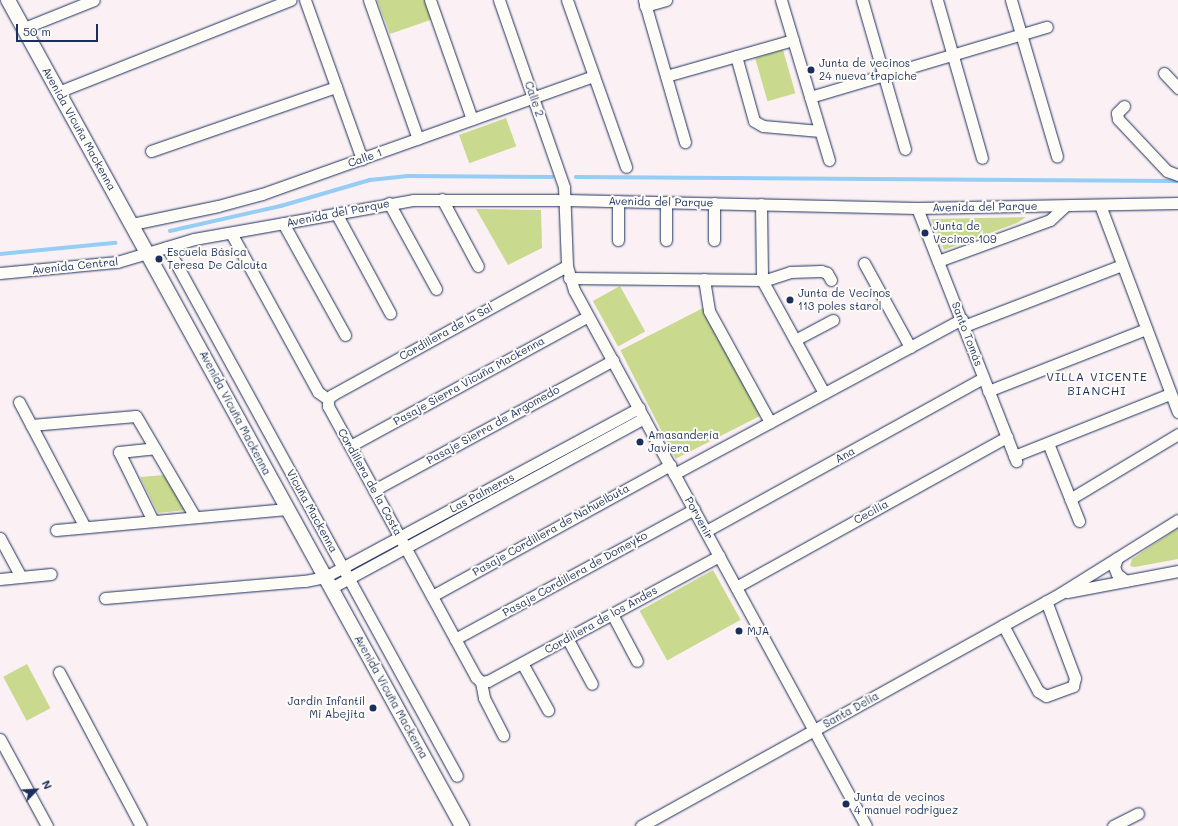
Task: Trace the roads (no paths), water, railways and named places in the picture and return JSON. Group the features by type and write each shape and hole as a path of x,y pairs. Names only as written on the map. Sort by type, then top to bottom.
{"main road":[{"name":"Avenida Vicuña Mackenna","path":"8,0 149,253 287,509 462,826"}],"street":[{"path":"24,28 94,0"},
{"path":"58,92 290,0"},
{"path":"305,0 362,159"},
{"path":"369,0 418,139"},
{"path":"430,0 472,120"},
{"name":"Calle 2","path":"499,0 534,98 566,200"},
{"path":"567,0 626,167"},
{"path":"666,0 645,3 685,142"},
{"path":"781,0 829,160"},
{"path":"862,0 905,149"},
{"path":"937,0 982,158"},
{"path":"1011,0 1057,156"},
{"path":"810,97 1047,27"},
{"path":"666,76 793,40"},
{"path":"736,56 754,121 763,126 820,131"},
{"path":"1164,73 1178,88"},
{"name":"Calle 1","path":"132,224 238,201 362,159 594,76"},
{"path":"151,151 336,87"},
{"path":"1124,106 1117,113 1118,119 1167,171 1178,175"},
{"path":"442,199 478,266"},
{"name":"Avenida del Parque","path":"149,253 167,247 231,232 389,203 442,199 566,200 917,208 1178,203"},
{"name":"Porvenir","path":"566,200 567,266 569,278 588,316 866,826"},
{"path":"618,201 618,240"},
{"path":"666,202 666,240"},
{"path":"389,203 436,289"},
{"path":"714,203 714,240"},
{"path":"761,204 762,280 824,393"},
{"path":"1100,205 1178,412"},
{"path":"938,261 1050,220 1065,206"},
{"name":"Santo Tomás","path":"917,208 1015,459 1048,443"},
{"path":"336,213 390,313"},
{"path":"283,223 345,335"},
{"name":"Cordillera de la Costa","path":"231,232 318,392 328,399 328,406 476,677 481,682 484,698 502,734"},
{"name":"Vicuña Mackenna","path":"167,247 457,776"},
{"name":"Avenida Central","path":"0,273 118,262 149,253"},
{"path":"864,263 910,347"},
{"name":"Pasaje Cordillera de Nahuelbuta","path":"432,596 672,469 770,422 910,347 963,323 1122,265"},
{"name":"Cordillera de la Sal","path":"328,399 332,394 567,266"},
{"path":"569,278 762,280 790,272 821,271 827,273 831,280"},
{"path":"704,279 709,311 770,422"},
{"name":"Pasaje Sierra Vicuña Mackenna","path":"350,446 588,316"},
{"path":"795,340 833,320"},
{"path":"988,391 1146,329"},
{"name":"Pasaje Sierra de Argomedo","path":"374,490 613,360"},
{"name":"Ana","path":"706,531 983,378"},
{"path":"1079,521 1048,443 1170,394"},
{"path":"18,402 85,527"},
{"name":"Las Palmeras","path":"328,583 343,568 400,537 474,497 641,413"},
{"name":"Las Palmeras","path":"328,583 349,579 479,508 641,413"},
{"path":"31,426 136,416 195,517"},
{"path":"1070,499 1178,434"},
{"name":"Cecilia","path":"736,587 1007,437"},
{"path":"154,521 119,452 155,448"},
{"path":"474,497 479,508"},
{"path":"56,530 287,509"},
{"name":"Pasaje Cordillera de Domeyko","path":"455,639 694,509"},
{"path":"1061,593 1178,520"},
{"path":"0,538 21,577"},
{"name":"Cordillera de los Andes","path":"481,682 488,681 720,556"},
{"path":"1117,558 1114,567 1117,574 1126,581"},
{"path":"1061,593 1178,571"},
{"path":"0,579 50,574"},
{"path":"105,598 305,581 328,583"},
{"name":"Santa Delia","path":"641,826 1061,593"},
{"path":"1003,625 1038,691 1046,696 1073,686 1075,678 1046,601"},
{"path":"612,614 637,661"},
{"path":"567,638 592,684"},
{"path":"522,663 548,710"},
{"path":"59,672 141,826"},
{"path":"0,738 47,826"},
{"path":"1113,826 1138,813"}],"waterway":[{"path":"170,231 281,206 370,180 408,176 552,177"},
{"path":"576,177 1178,181"},
{"path":"0,254 115,243"}],"place":[{"name":"Junta de vecinos 24 nueva trapiche","path":"811,70"},
{"name":"Junta de Vecinos 109","path":"925,233"},
{"name":"Escuela Básica Teresa De Calcuta","path":"159,259"},
{"name":"Junta de Vecinos 113 poles starol","path":"790,300"},
{"name":"Amasandería Javiera","path":"640,442"},
{"name":"MJA","path":"739,631"},
{"name":"Jardin Infantil Mi Abejita","path":"373,708"},
{"name":"Junta de vecinos 4 manuel rodriguez","path":"846,804"}],"district":[{"name":"VILLA VICENTE BIANCHI","path":"1097,384"}]}
